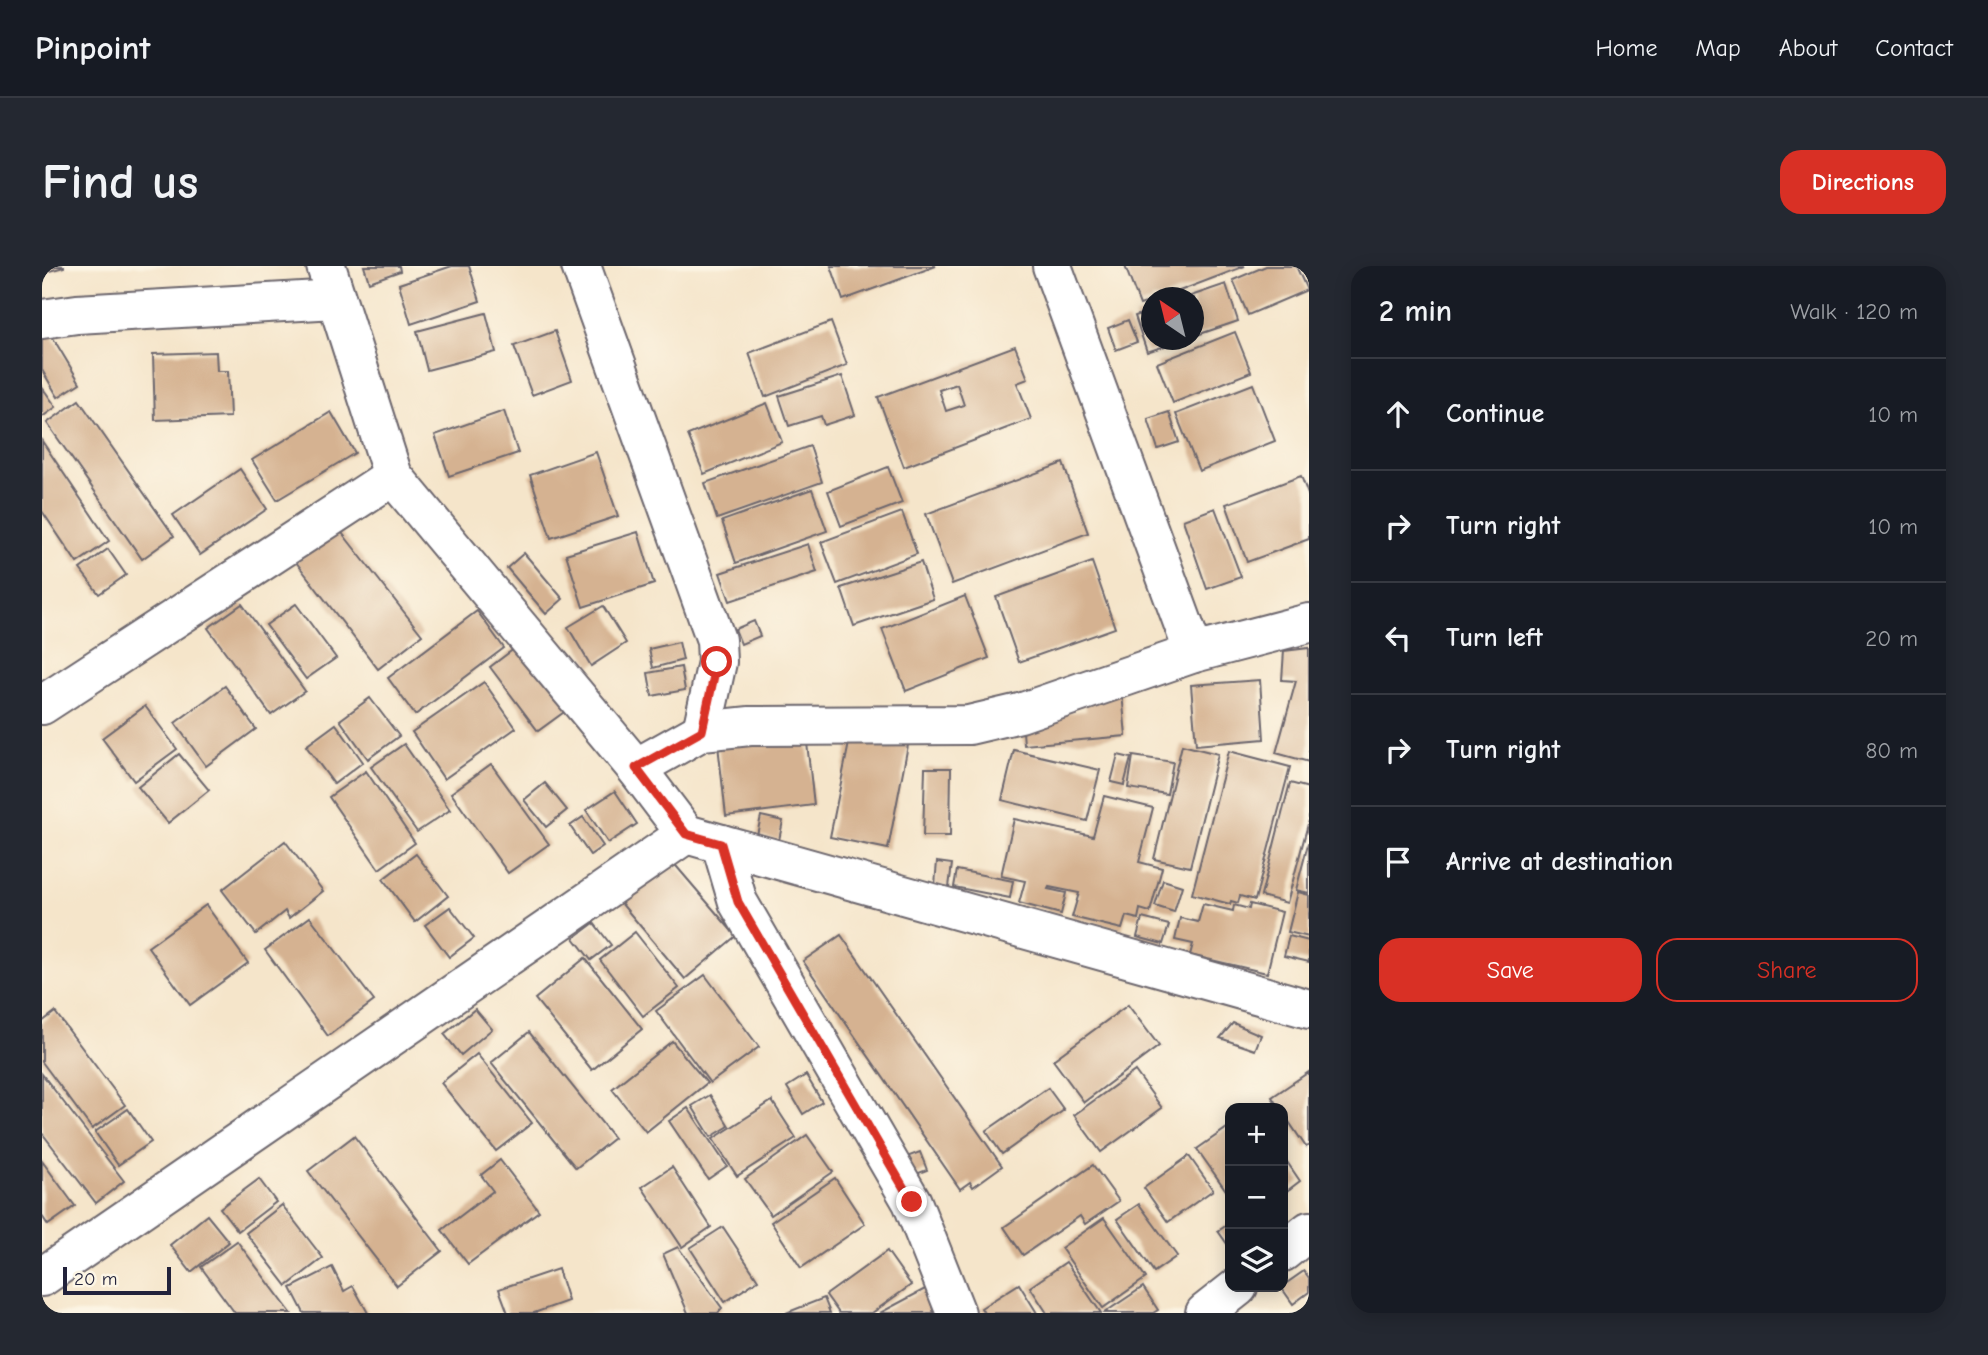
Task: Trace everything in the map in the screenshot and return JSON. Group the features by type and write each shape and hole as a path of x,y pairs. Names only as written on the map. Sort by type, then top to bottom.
{"street":[{"path":"581,266 716,640 717,662 702,731"},
{"path":"1052,266 1194,653"},
{"path":"42,319 331,283 393,476 636,768 703,839 912,1202 956,1313"},
{"path":"42,705 393,476"},
{"path":"636,768 702,731 750,726 969,725 1020,713 1194,653 1309,623"},
{"path":"42,1276 703,839 1309,1009"},
{"path":"1288,1248 1309,1231"},
{"path":"1205,1313 1232,1292"}],"building":[{"path":"42,266 64,266 64,267 42,273"},
{"path":"364,266 399,266 400,271 369,282"},
{"path":"452,266 469,266 480,301 411,324 399,284"},
{"path":"831,266 936,266 843,300"},
{"path":"1125,266 1245,266 1190,287 1141,287 1140,305"},
{"path":"1266,266 1296,266 1307,290 1248,315 1233,280"},
{"path":"1226,284 1238,321 1204,333 1204,292"},
{"path":"486,313 496,352 427,370 417,331"},
{"path":"1141,314 1141,334 1135,316"},
{"path":"1128,320 1137,342 1116,350 1108,328"},
{"path":"831,322 847,365 765,397 749,353"},
{"path":"555,331 572,380 532,395 514,346"},
{"path":"1235,332 1251,372 1173,403 1157,363 1190,350 1204,350 1204,344"},
{"path":"50,333 80,383 58,397 42,370 42,338"},
{"path":"1015,346 1028,379 1017,383 1031,419 904,467 878,397","holes":["957,384 964,405 946,411 939,390"]},
{"path":"216,352 217,371 228,371 230,417 155,420 153,354"},
{"path":"842,376 855,415 824,425 821,416 789,426 779,396"},
{"path":"1253,384 1275,441 1199,471 1176,414"},
{"path":"42,387 56,407 42,417"},
{"path":"79,400 174,536 142,559 47,423"},
{"path":"767,403 782,442 704,474 688,435"},
{"path":"504,411 518,453 449,476 435,435"},
{"path":"331,412 355,453 277,500 252,460"},
{"path":"1169,412 1179,442 1158,449 1148,419"},
{"path":"42,441 109,541 77,563 42,511"},
{"path":"810,446 822,482 717,519 705,483"},
{"path":"596,452 618,516 551,538 530,475"},
{"path":"1063,463 1088,533 952,584 926,514"},
{"path":"888,467 902,503 841,526 828,491"},
{"path":"240,469 267,509 200,555 173,515"},
{"path":"1301,476 1309,497 1309,539 1247,562 1226,504"},
{"path":"812,489 827,531 736,563 722,521"},
{"path":"1215,508 1241,577 1207,589 1183,520"},
{"path":"902,512 917,554 837,584 821,542"},
{"path":"339,529 422,635 378,669 296,562"},
{"path":"638,532 654,584 583,607 566,554"},
{"path":"808,544 817,572 730,601 720,573"},
{"path":"108,549 126,575 99,594 80,569"},
{"path":"524,553 563,599 546,614 507,568"},
{"path":"921,562 933,599 854,626 841,588"},
{"path":"1092,562 1115,628 1019,662 996,597"},
{"path":"965,596 989,658 906,691 882,629"},
{"path":"242,604 305,691 271,715 208,628"},
{"path":"296,604 336,658 306,679 266,625"},
{"path":"603,606 626,643 591,666 568,627"},
{"path":"477,611 504,648 415,715 388,678"},
{"path":"754,621 760,636 741,644 735,629"},
{"path":"523,642 571,707 538,731 490,667"},
{"path":"679,642 683,660 653,668 649,649"},
{"path":"1309,648 1309,762 1276,753 1296,681 1282,680 1284,651"},
{"path":"681,667 685,690 652,696 648,673"},
{"path":"1260,680 1264,739 1196,745 1191,685"},
{"path":"484,682 516,728 444,779 412,732"},
{"path":"225,686 256,729 206,766 175,723"},
{"path":"1122,693 1126,736 1024,745 1022,717 1086,711 1085,697"},
{"path":"370,698 399,736 368,759 340,720"},
{"path":"145,706 177,749 134,781 102,738"},
{"path":"336,724 363,762 334,784 306,746"},
{"path":"851,733 908,745 888,849 830,837"},
{"path":"806,734 814,805 726,816 718,745"},
{"path":"404,744 450,810 417,832 371,767"},
{"path":"1182,745 1218,754 1190,867 1154,859"},
{"path":"1014,750 1100,770 1087,821 1002,800"},
{"path":"1229,751 1290,767 1255,900 1240,896 1238,903 1231,901 1230,904 1192,894"},
{"path":"179,754 209,790 168,823 138,787"},
{"path":"1118,755 1131,758 1124,785 1111,782"},
{"path":"1133,756 1173,762 1167,794 1128,788"},
{"path":"491,764 549,844 508,873 451,793"},
{"path":"925,768 951,768 950,836 923,836"},
{"path":"366,771 415,843 379,869 329,797"},
{"path":"545,783 567,810 546,827 524,800"},
{"path":"1290,783 1309,788 1309,820 1287,903 1261,896"},
{"path":"615,791 637,824 608,843 586,810"},
{"path":"1104,796 1153,808 1139,862 1162,868 1150,912 1140,909 1138,919 1126,916 1122,929 1072,917 1079,893 1049,887 1048,889 1066,893 1061,914 1019,903 1025,881 1001,876 1014,819 1093,836"},
{"path":"761,816 783,821 779,840 757,835"},
{"path":"583,817 603,846 590,855 570,826"},
{"path":"285,841 323,891 289,918 285,911 256,934 222,890"},
{"path":"1309,844 1309,893 1296,890"},
{"path":"416,854 448,896 415,922 383,879"},
{"path":"671,860 736,936 685,979 621,903"},
{"path":"937,862 952,864 949,887 935,885"},
{"path":"957,870 1013,881 1010,898 954,887"},
{"path":"1163,880 1182,886 1174,912 1155,906"},
{"path":"1298,892 1309,895 1309,937 1288,932"},
{"path":"1203,904 1233,911 1234,905 1249,909 1250,904 1282,912 1267,973 1190,955 1193,944 1175,940 1180,918 1198,922"},
{"path":"206,905 248,963 190,1005 148,947"},
{"path":"450,907 474,938 449,957 425,925"},
{"path":"310,917 374,1001 328,1036 265,950"},
{"path":"1142,918 1169,925 1163,944 1137,937"},
{"path":"594,923 611,945 591,960 574,938"},
{"path":"635,932 679,988 643,1016 600,960"},
{"path":"841,935 1002,1166 973,1187 970,1182 960,1189 803,961"},
{"path":"1289,936 1309,941 1309,962 1284,956"},
{"path":"585,958 642,1029 592,1070 535,999"},
{"path":"705,975 759,1047 710,1083 656,1011"},
{"path":"1128,1005 1159,1046 1084,1102 1053,1060"},
{"path":"475,1009 492,1029 461,1055 444,1034"},
{"path":"55,1012 125,1105 92,1129 42,1062 42,1022"},
{"path":"1233,1023 1261,1035 1255,1050 1220,1038"},
{"path":"529,1032 614,1138 576,1168 491,1063"},
{"path":"672,1041 707,1083 646,1132 612,1089"},
{"path":"477,1054 532,1123 496,1151 441,1083"},
{"path":"1135,1071 1162,1108 1101,1152 1074,1115"},
{"path":"1309,1072 1309,1145 1306,1147 1288,1120 1288,1103 1276,1103 1272,1097"},
{"path":"42,1074 124,1181 96,1203 42,1133"},
{"path":"806,1075 822,1102 803,1114 787,1087"},
{"path":"1048,1088 1064,1110 1002,1154 986,1131"},
{"path":"710,1095 729,1126 711,1137 692,1106"},
{"path":"772,1101 796,1138 737,1176 713,1139"},
{"path":"688,1108 727,1166 708,1179 669,1121"},
{"path":"128,1109 151,1142 118,1165 95,1132"},
{"path":"1225,1129 1225,1189 1197,1149"},
{"path":"807,1135 833,1172 771,1215 745,1179"},
{"path":"354,1136 442,1251 397,1286 308,1171"},
{"path":"920,1152 927,1170 911,1176 904,1158"},
{"path":"1189,1156 1213,1190 1168,1222 1144,1188"},
{"path":"500,1160 539,1211 468,1264 442,1230 493,1191 481,1175"},
{"path":"42,1161 75,1206 48,1225 42,1216"},
{"path":"1288,1163 1300,1181 1288,1190"},
{"path":"1093,1165 1119,1201 1085,1224 1080,1216 1023,1255 1004,1227"},
{"path":"672,1167 711,1227 682,1247 642,1187"},
{"path":"835,1178 865,1224 801,1268 771,1222"},
{"path":"259,1179 276,1202 238,1231 220,1208"},
{"path":"1139,1204 1177,1256 1154,1272 1117,1219"},
{"path":"282,1205 323,1258 287,1286 246,1233"},
{"path":"207,1215 229,1242 191,1272 170,1245"},
{"path":"1104,1218 1146,1278 1103,1308 1061,1248"},
{"path":"1225,1226 1225,1241 1218,1231"},
{"path":"723,1227 758,1280 725,1302 690,1248"},
{"path":"237,1241 291,1313 235,1313 201,1267"},
{"path":"678,1247 722,1308 718,1313 688,1313 663,1254"},
{"path":"887,1251 911,1285 872,1313 839,1313 826,1295"},
{"path":"1066,1262 1101,1313 1047,1313 1030,1287"},
{"path":"332,1267 344,1291 353,1286 368,1313 304,1313 291,1288"},
{"path":"558,1269 568,1301 534,1313 508,1313 499,1289"},
{"path":"1304,1271 1309,1278 1309,1292 1293,1304 1285,1292 1288,1292 1288,1282"},
{"path":"1019,1284 1037,1313 984,1313 981,1308"},
{"path":"1143,1287 1158,1310 1153,1313 1104,1313"},
{"path":"927,1288 934,1313 880,1313"},
{"path":"824,1298 830,1313 786,1313"}],"route":[{"path":"717,662 702,731 636,768 686,834 721,844 738,902 912,1202"}]}
